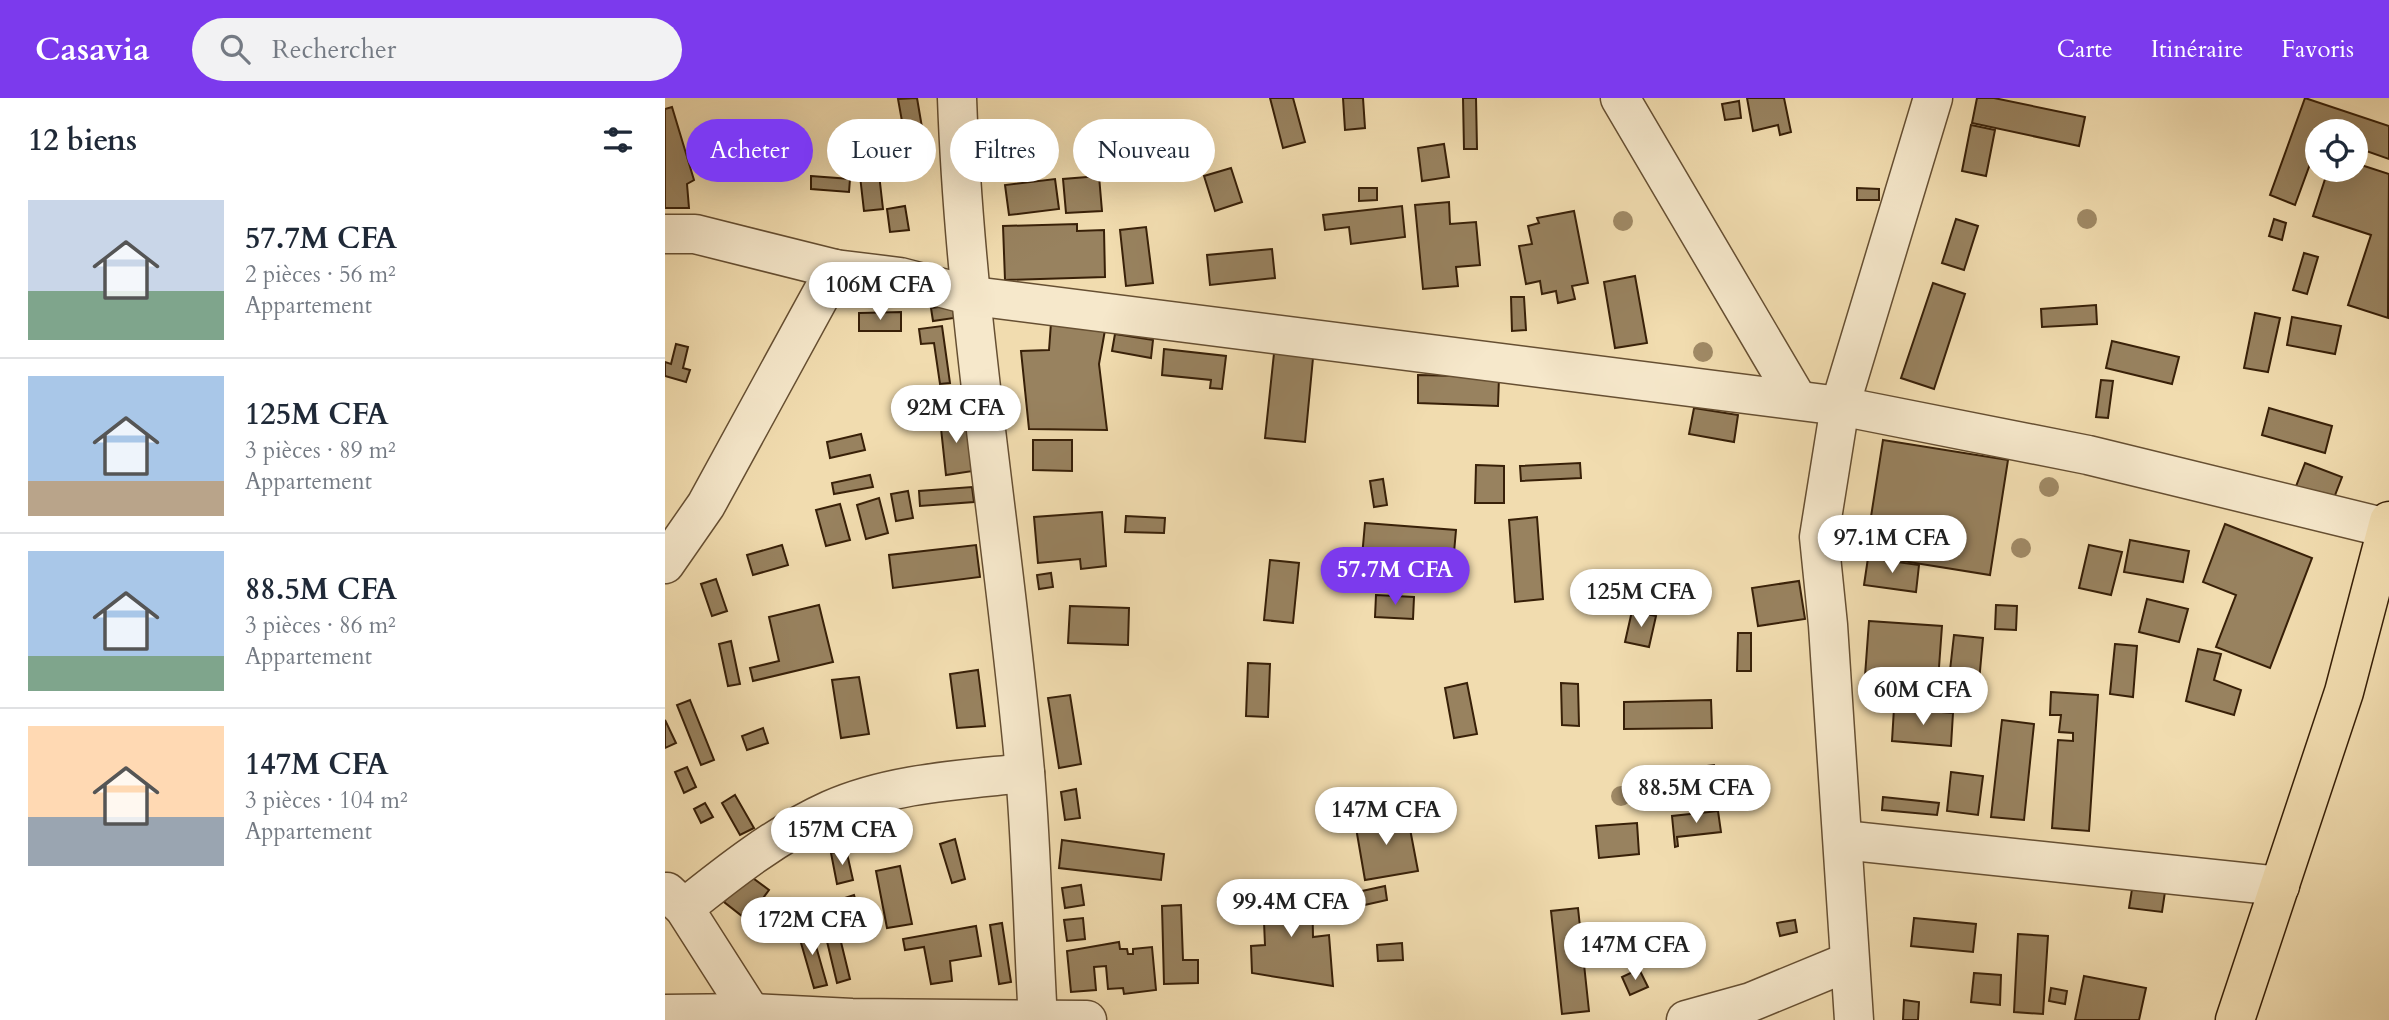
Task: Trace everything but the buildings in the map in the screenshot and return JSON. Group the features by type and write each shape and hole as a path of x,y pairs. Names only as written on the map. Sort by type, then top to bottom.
{"main road":[{"path":"2235,1020 2344,692 2388,525"}],"street":[{"path":"957,98 958,153 1025,773 1038,1019"},
{"path":"1620,98 1797,399"},
{"path":"1854,1020 1848,962 1843,840 1828,625 1819,537 1840,405 1933,98"},
{"path":"665,234 695,234 835,269 900,277 973,296 1840,405 2088,455 2388,525"},
{"path":"665,564 706,505 835,269"},
{"path":"751,1013 674,899 831,809 916,785 1025,773"},
{"path":"1843,840 2280,886"},
{"path":"1686,1020 1751,1002 1848,962"},
{"path":"665,1014 751,1013 853,1019 1087,1020"}]}
